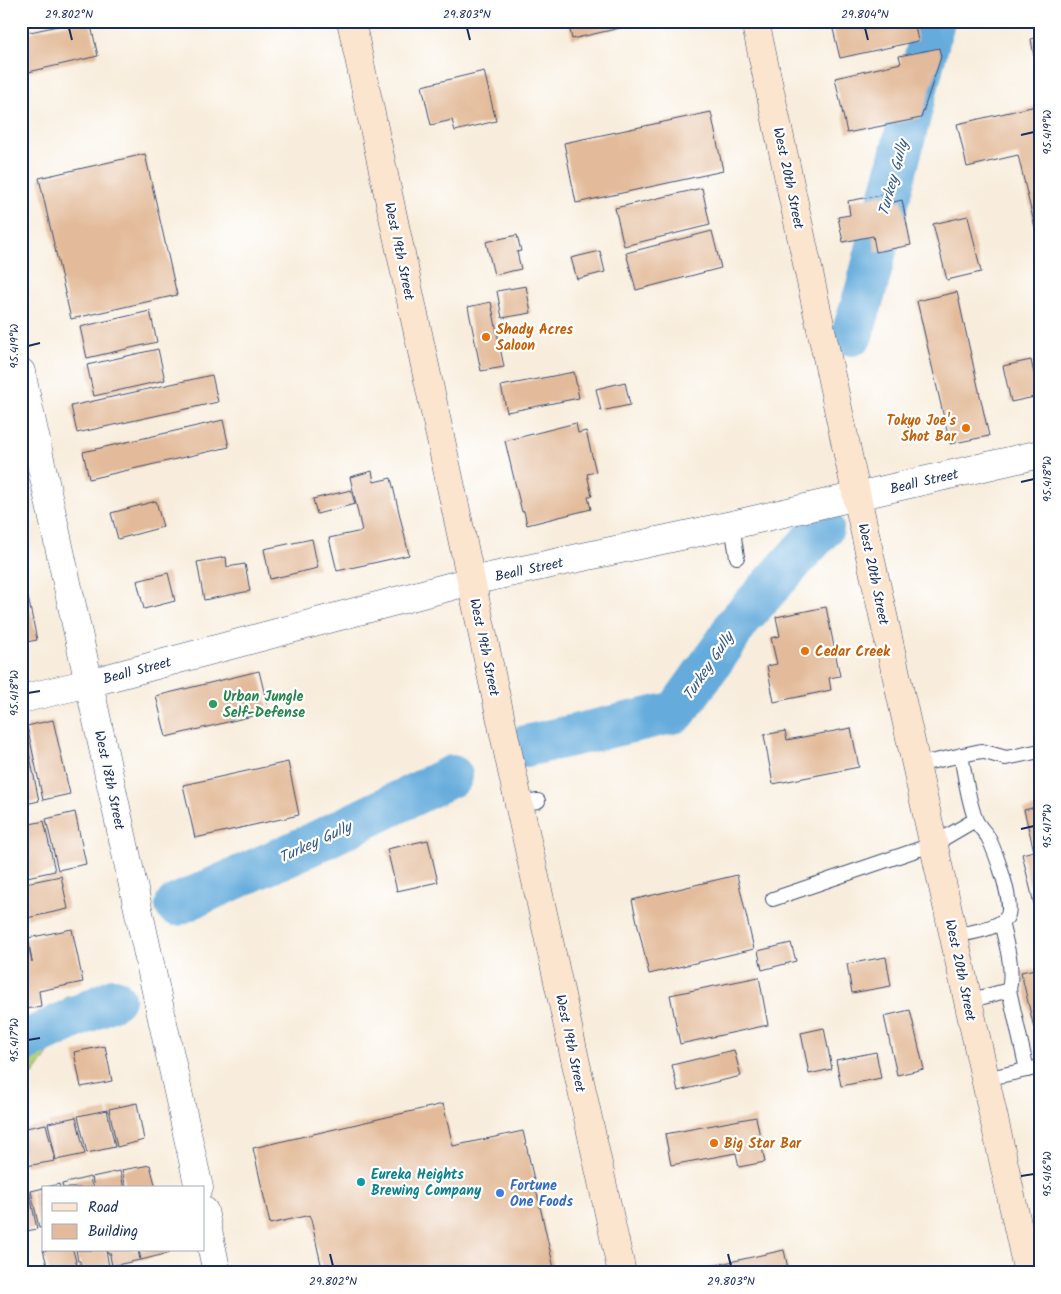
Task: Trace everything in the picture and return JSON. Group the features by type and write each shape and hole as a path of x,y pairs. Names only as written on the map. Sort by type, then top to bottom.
{"main road":[{"name":"West 19th Street","path":"351,21 471,581 528,802 622,1273"},
{"name":"West 20th Street","path":"755,21 857,497 1028,1273"}],"street":[{"name":"West 18th Street","path":"21,372 199,1186"},
{"name":"Beall Street","path":"21,698 89,683 471,581 732,525 1040,454"},
{"path":"205,1216 217,1273"}],"lane":[{"path":"732,525 737,557"},
{"path":"916,765 981,751 1006,758 1040,751"},
{"path":"954,936 984,929 1001,922 1007,916 1010,906 1000,866 987,836 975,820 961,755"},
{"path":"773,900 934,844 975,820"},
{"path":"985,1079 1033,1068 1009,990 1012,976 1010,959 1001,922"},
{"path":"968,1001 1009,990"}],"green space":[{"path":"118,987 124,1015 60,1037 32,1076 21,1080 21,1034 67,997"}],"building":[{"path":"81,21 90,21 98,56 24,73 21,62 21,34"},
{"path":"568,21 646,21 646,22 572,39"},
{"path":"831,21 914,21 918,41 840,58"},
{"path":"1040,37 1040,55 1034,56 1031,39"},
{"path":"939,48 941,57 921,118 847,133 835,78 901,63 899,56"},
{"path":"484,71 496,121 455,131 452,120 431,125 422,86"},
{"path":"1036,106 1040,120 1039,244 1018,155 967,167 957,124"},
{"path":"711,112 723,171 576,203 564,143"},
{"path":"145,154 177,295 71,319 39,178"},
{"path":"702,188 710,225 624,246 615,208"},
{"path":"887,194 889,203 902,200 911,245 876,252 873,236 843,242 838,217 850,215 848,201"},
{"path":"968,216 981,272 947,280 933,224"},
{"path":"712,231 721,268 636,290 626,253"},
{"path":"517,235 521,251 517,252 521,269 494,275 486,242"},
{"path":"600,251 605,272 577,279 571,258"},
{"path":"526,286 531,313 502,318 497,291"},
{"path":"957,292 989,436 950,444 917,301"},
{"name":"Shady Acres Saloon","path":"491,302 504,367 481,371 468,307"},
{"path":"150,311 157,342 87,358 80,327"},
{"path":"158,349 165,380 94,396 87,365"},
{"path":"1031,360 1039,396 1011,402 1003,366"},
{"path":"574,372 579,398 507,412 501,386"},
{"path":"212,375 218,402 77,433 71,406"},
{"path":"625,382 630,405 601,411 596,389"},
{"path":"223,420 229,447 89,479 83,452"},
{"path":"576,423 578,433 586,431 596,472 587,474 592,496 588,497 591,509 527,525 524,511 522,512 505,441"},
{"path":"372,471 374,482 391,478 409,555 337,571 329,538 362,531 350,477"},
{"path":"351,490 355,504 317,514 313,499"},
{"path":"156,501 163,527 118,539 111,513"},
{"path":"312,539 318,568 270,579 264,549"},
{"path":"226,557 227,567 245,564 250,591 204,600 197,562"},
{"path":"168,573 175,601 144,609 137,581"},
{"path":"28,597 37,640 21,643 21,599"},
{"name":"Cedar Creek","path":"826,607 840,676 829,678 831,690 774,702 767,666 777,664 771,638 780,636 776,617"},
{"name":"Urban Jungle Self-Defense","path":"259,671 269,712 166,737 156,696"},
{"path":"53,720 70,794 43,800 27,726"},
{"path":"21,727 24,727 39,801 21,805"},
{"path":"851,728 859,767 773,784 764,735 785,731 787,740"},
{"path":"288,762 299,815 195,838 183,785"},
{"path":"1040,806 1040,917 1037,917 1022,854 1034,851 1024,810"},
{"path":"75,812 86,864 58,870 46,819"},
{"path":"44,821 55,871 27,877 21,850 21,826"},
{"path":"428,840 438,882 397,891 387,849"},
{"path":"737,875 754,949 649,974 632,900"},
{"path":"61,876 68,909 27,918 21,884"},
{"path":"21,905 25,917 21,918"},
{"path":"72,929 83,982 39,991 41,1006 21,1010 21,939 27,938 32,962 28,938"},
{"path":"791,943 796,961 762,970 758,951"},
{"path":"886,957 891,986 852,993 847,964"},
{"path":"1040,968 1040,1027 1034,1028 1021,972"},
{"path":"759,977 768,1025 680,1044 670,995"},
{"path":"910,1010 924,1069 897,1075 884,1016"},
{"path":"824,1028 832,1069 809,1074 801,1033"},
{"path":"105,1046 112,1081 81,1087 74,1052"},
{"path":"734,1050 741,1076 678,1091 672,1065"},
{"path":"876,1052 881,1078 841,1086 836,1060"},
{"path":"137,1103 144,1140 117,1147 109,1109"},
{"name":"Eureka Heights Brewing Company","path":"443,1104 453,1146 523,1131 555,1273 323,1273 310,1215 270,1224 253,1148"},
{"path":"107,1110 115,1147 87,1153 78,1116"},
{"path":"76,1117 85,1154 56,1160 48,1123"},
{"name":"Big Star Bar","path":"756,1117 765,1162 739,1167 736,1153 671,1165 665,1134"},
{"path":"46,1124 55,1161 26,1166 21,1148 21,1129"},
{"path":"150,1165 155,1186 126,1186 122,1170"},
{"path":"120,1171 124,1186 94,1186 92,1177"},
{"path":"90,1177 92,1186 62,1186 62,1184"},
{"path":"42,1188 42,1227 39,1228 31,1191"},
{"path":"29,1191 37,1229 21,1232 21,1192"},
{"path":"784,1250 789,1273 708,1273 707,1267"},
{"path":"44,1252 74,1252 79,1273 49,1273"},
{"path":"76,1252 106,1252 109,1267 81,1273 80,1261 78,1261"},
{"path":"108,1252 138,1252 140,1260 112,1266 111,1254"},
{"path":"139,1252 169,1253 141,1260"}],"waterway":[{"name":"Turkey Gully","path":"852,335 867,286 934,21"},
{"name":"Turkey Gully","path":"526,746 676,712 728,639 736,624 823,528"},
{"name":"Turkey Gully","path":"176,905 310,845 452,776"},
{"name":"Turkey Gully","path":"21,1043 114,999"}],"place":[{"name":"Shady Acres Saloon","path":"486,337"},
{"name":"Tokyo Joe's Shot Bar","path":"966,428"},
{"name":"Cedar Creek","path":"805,651"},
{"name":"Urban Jungle Self-Defense","path":"213,704"},
{"name":"Big Star Bar","path":"714,1143"},
{"name":"Eureka Heights Brewing Company","path":"361,1182"},
{"name":"Fortune One Foods","path":"500,1193"}]}
